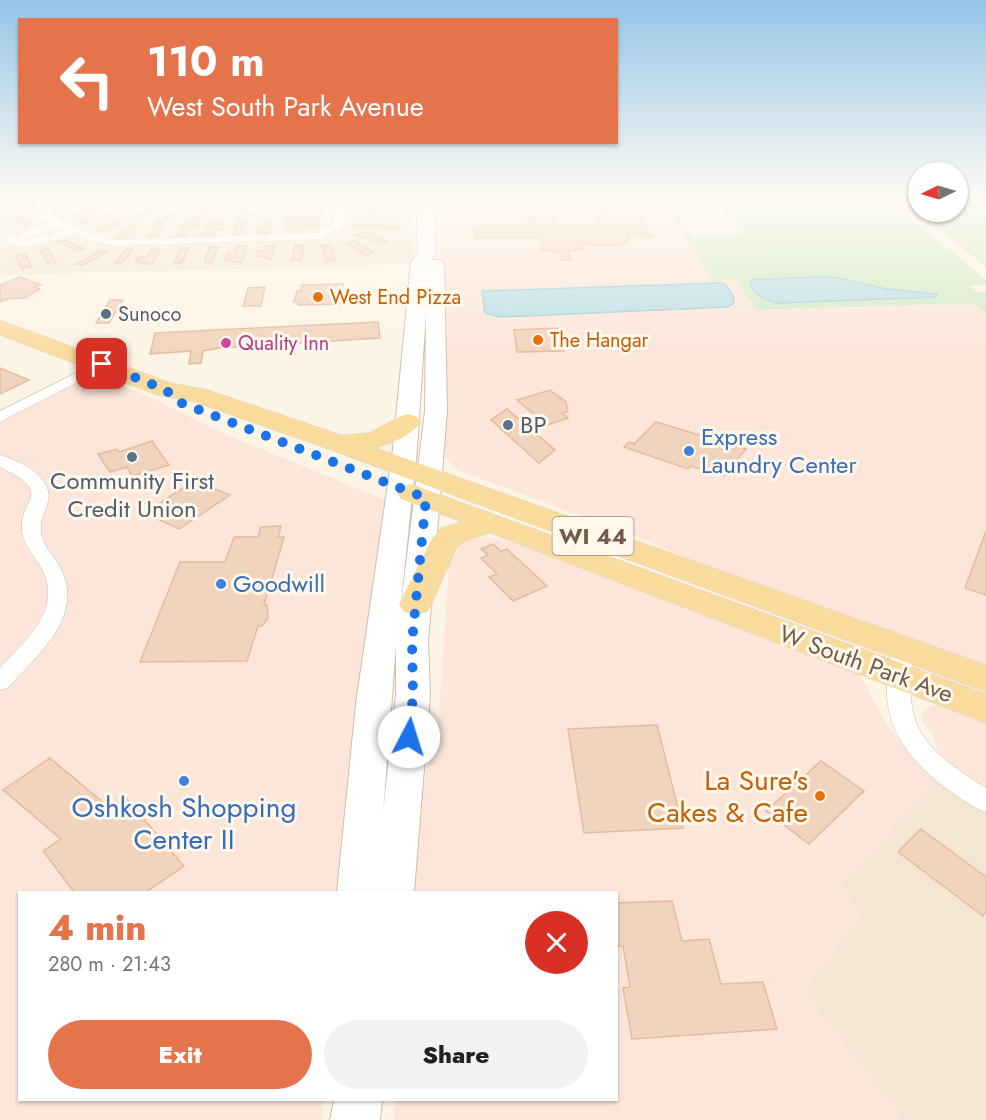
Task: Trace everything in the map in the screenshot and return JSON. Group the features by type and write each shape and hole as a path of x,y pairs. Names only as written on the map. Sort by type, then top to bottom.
{"main road":[{"path":"357,891 373,704 414,483 436,411 435,260 427,253 420,262 408,422 414,483 416,604 412,642 413,695 394,891"},
{"name":"WI 44","path":"0,327 166,390 199,395 330,440 492,523 752,608"},
{"name":"WI 44","path":"166,390 179,402 414,483 752,608"},
{"path":"330,440 372,442 390,435 408,422"},
{"path":"416,604 442,547 452,535 492,523"},
{"name":"W South Park Ave","path":"752,608 901,662 986,679"},
{"name":"W South Park Ave","path":"901,662 986,709"},
{"path":"355,1120 358,1101"}],"street":[{"path":"0,417 102,364"},
{"path":"0,460 28,475 40,490 41,496 31,524 33,542 54,572 60,598 53,619 43,633 0,682"},
{"path":"901,662 899,713 914,743 927,759 986,801"}],"shaded area":[{"path":"0,250 413,250 413,264 0,275"},
{"path":"441,250 694,250 713,281 735,280 758,310 974,303 986,313 986,668 719,572 626,532 457,470 445,457 445,310"},
{"name":"Oshkosh Shopping Center II","path":"86,373 139,392 230,436 397,505 357,891 18,891 18,1101 324,1101 321,1120 0,1120 0,417"},
{"path":"486,537 517,543 859,673 886,724 936,780 841,882 860,915 803,991 902,1120 394,1120 395,1101 618,1101 618,891 412,891 422,792 439,716 449,565 462,542"},
{"path":"932,705 947,707 986,722 986,791 962,775 939,754 932,733 923,722 922,714"},
{"path":"936,780 986,812 986,1120 902,1120 803,991 860,916 841,882"}],"green space":[{"path":"694,250 951,250 986,280 986,285 969,286 976,292 986,292 986,313 974,303 757,310 735,280 713,281","holes":["827,276 887,289 937,294 936,297 779,303 769,302 756,293"]},
{"path":"965,250 986,250 986,267"}],"water":[{"path":"827,276 887,289 937,294 936,297 779,303 762,298 750,284 752,280"},
{"path":"720,283 726,285 734,298 734,303 728,307 500,317 485,313 482,291"}],"building":[{"path":"40,250 49,250 56,263 48,264"},
{"path":"102,250 109,251 83,265 76,264"},
{"path":"126,250 133,250 121,263 114,263"},
{"path":"151,250 159,250 152,264 135,262 139,257 147,257"},
{"path":"180,250 188,250 182,263 174,263"},
{"path":"209,250 217,250 212,262 204,262"},
{"path":"245,250 241,263 225,260 228,252"},
{"path":"274,250 271,259 256,256 257,251"},
{"path":"294,250 303,250 301,260 292,260"},
{"path":"323,250 333,250 335,260 326,261"},
{"path":"358,250 374,252 366,255"},
{"path":"544,250 577,250 568,252 571,260 562,260 559,252"},
{"path":"25,254 31,267 22,269 15,256"},
{"path":"20,277 41,285 34,287 40,289 25,298 0,302 0,285"},
{"name":"West End Pizza","path":"343,284 340,304 298,305 298,302 294,302 297,291 301,291 302,285"},
{"path":"265,287 261,306 243,306 248,288"},
{"path":"110,300 123,300 109,323 96,323"},
{"name":"Quality Inn","path":"378,322 380,338 219,348 203,351 201,363 189,364 191,351 150,354 155,333"},
{"name":"The Hangar","path":"557,328 564,351 517,352 514,330"},
{"path":"0,368 29,380 0,394"},
{"path":"550,390 566,402 568,412 562,413 568,418 547,425 517,400"},
{"path":"507,409 555,450 539,463 491,420"},
{"name":"Express Laundry Center","path":"656,422 746,449 724,476 691,466 688,469 624,447 629,442 634,444"},
{"name":"Community First Credit Union","path":"152,441 169,465 132,476 127,467 110,472 98,454 117,449 119,452"},
{"path":"194,481 230,495 179,529 144,513"},
{"name":"Goodwill","path":"281,526 278,537 284,537 264,605 267,605 268,618 262,626 258,626 247,661 140,662 180,562 225,562 234,537 258,537 261,527"},
{"path":"986,531 986,595 965,588"},
{"path":"493,544 501,551 507,549 547,586 513,601 489,577 497,574 481,558 488,555 481,549"},
{"path":"657,725 683,828 584,833 568,729"},
{"path":"50,758 110,808 126,798 184,866 147,891 73,891 43,851 61,839 3,790"},
{"path":"821,761 864,791 809,844 766,811"},
{"path":"921,829 986,877 986,912 983,916 898,852"},
{"path":"672,901 682,941 709,939 721,984 763,982 777,1029 632,1039 623,988 630,987 623,946 618,946 618,903"}],"place":[{"name":"West End Pizza","path":"318,297"},
{"name":"Sunoco","path":"106,314"},
{"name":"The Hangar","path":"538,340"},
{"name":"Quality Inn","path":"226,343"},
{"name":"BP","path":"508,425"},
{"name":"Express Laundry Center","path":"689,451"},
{"name":"Community First Credit Union","path":"132,457"},
{"name":"Goodwill","path":"221,584"},
{"name":"Oshkosh Shopping Center II","path":"184,781"},
{"name":"La Sure's Cakes & Cafe","path":"820,796"}],"route":[{"path":"102,364 166,390 179,402 426,498 412,642 413,695 409,737"}]}
